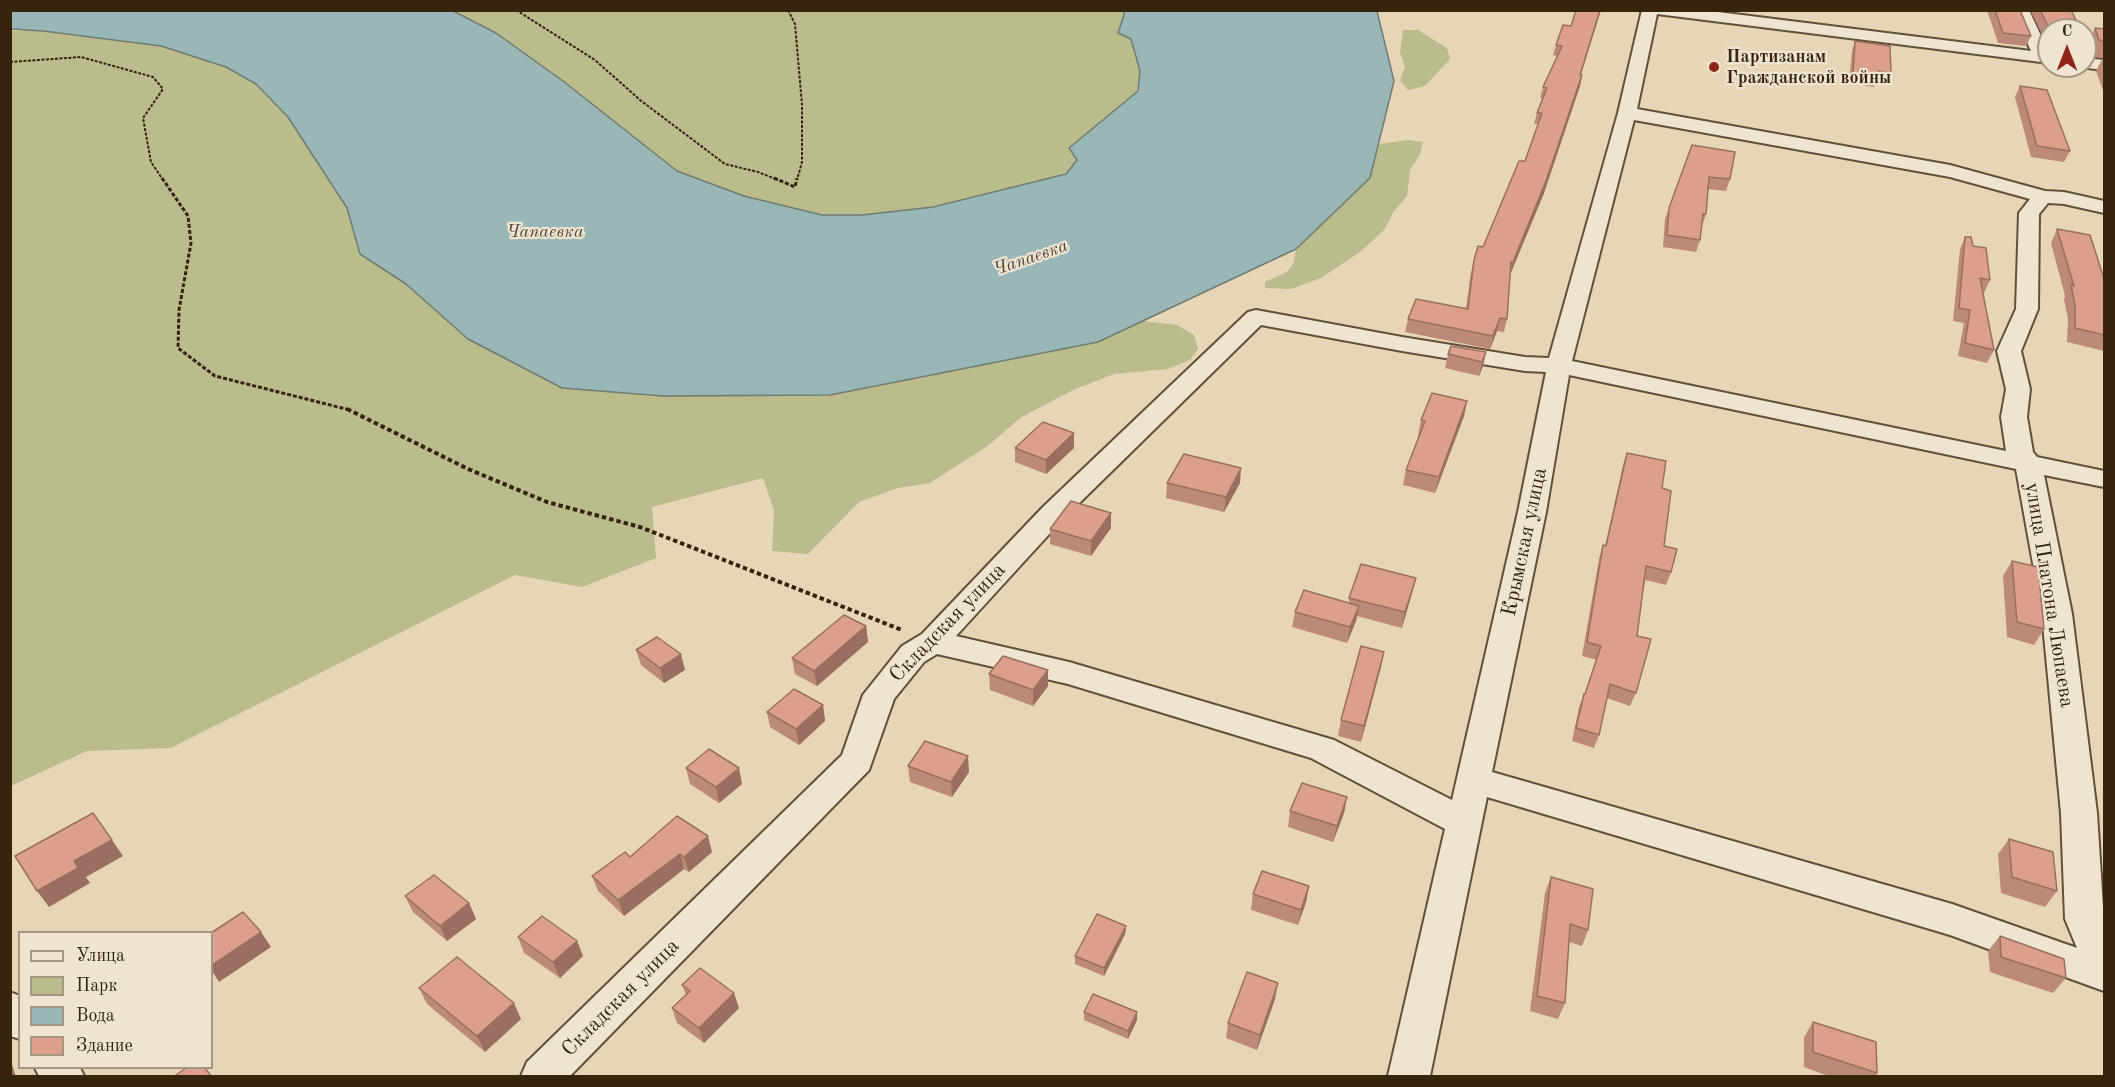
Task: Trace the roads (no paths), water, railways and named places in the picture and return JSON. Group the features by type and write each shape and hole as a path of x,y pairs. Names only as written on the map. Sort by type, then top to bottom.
{"street":[{"name":"Крымская улица","path":"1409,1077 1532,512 1560,366 1627,113 1650,10"},
{"path":"1660,10 2037,57"},
{"path":"2021,10 2037,41"},
{"path":"1627,113 1950,171 2014,187 2043,197 2064,198 2104,207"},
{"name":"улица Платона Люпаева","path":"2043,197 2029,213 2027,309 2009,351 2018,388 2014,417 2019,454 2028,464 2057,614 2079,813 2084,919 2104,965"},
{"name":"Складская улица","path":"542,1077 857,761 879,695 913,654 933,642 1053,513 1256,317 1525,364 1560,366"},
{"path":"1560,366 2104,479"},
{"path":"933,642 1069,673 1322,749 1464,822"},
{"path":"1473,780 1952,920 2104,974"}],"water":[{"name":"Чапаевка","path":"11,10 453,11 496,33 563,81 677,171 744,196 822,215 862,215 933,207 1066,174 1077,160 1069,148 1138,91 1140,71 1131,39 1118,33 1124,11 1377,11 1394,81 1370,178 1296,249 1098,342 830,395 663,396 562,388 468,339 406,284 360,254 347,208 288,117 256,84 226,67 161,46 11,29"}],"place":[{"name":"Партизанам Гражданской войны","path":"1714,67"}]}
